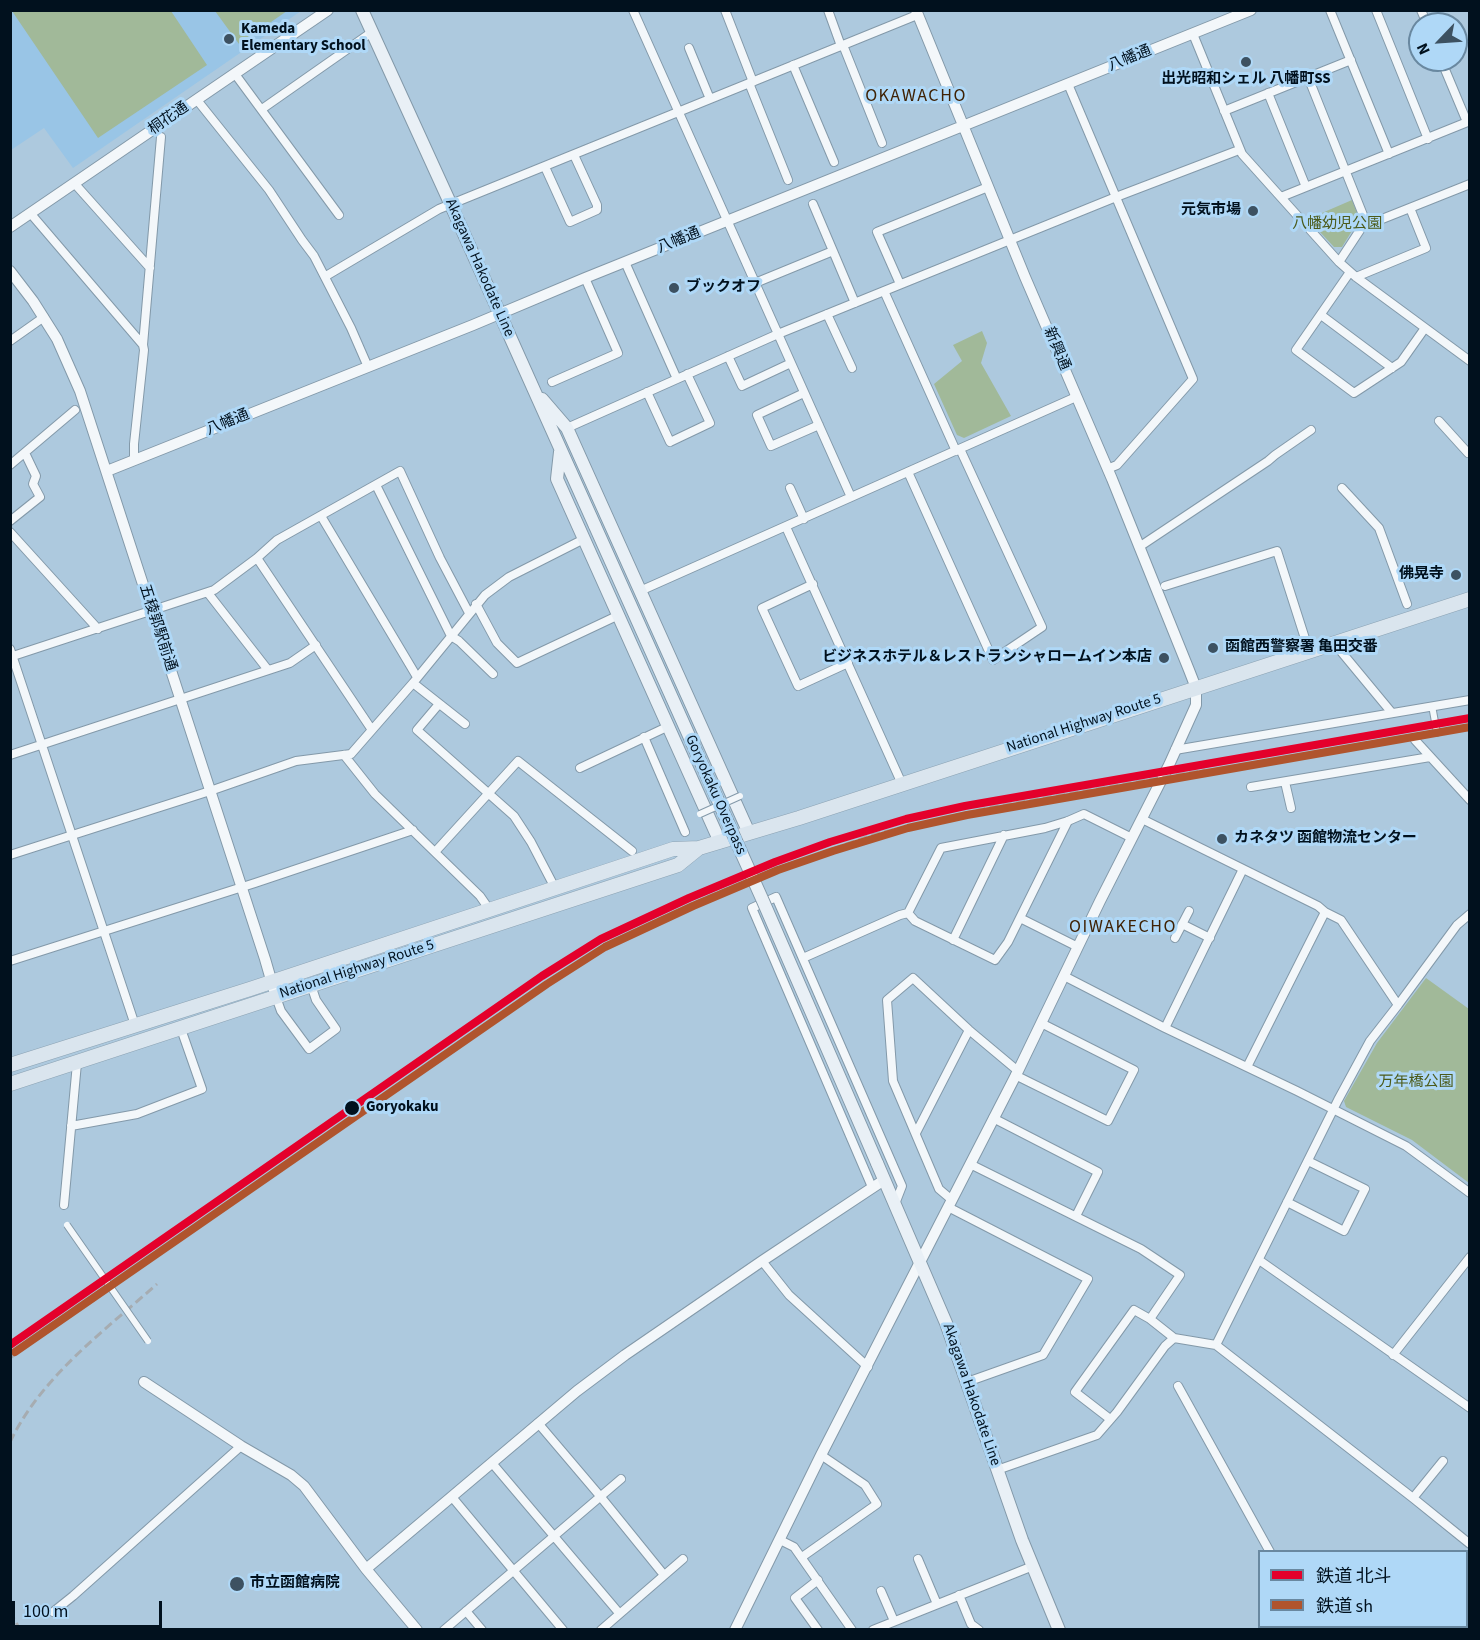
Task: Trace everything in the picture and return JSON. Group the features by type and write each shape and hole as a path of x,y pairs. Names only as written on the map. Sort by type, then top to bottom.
{"highway":[{"name":"National Highway Route 5","path":"10,1065 673,849 699,848 749,833 1470,599"},
{"name":"National Highway Route 5","path":"10,1084 678,865 699,848"}],"main road":[{"name":"Akagawa Hakodate Line","path":"362,10 595,526"},
{"path":"532,388 567,428 749,833"},
{"path":"560,451 557,480 720,842"},
{"name":"Goryokaku Overpass","path":"595,526 763,901 877,1163"},
{"name":"Akagawa Hakodate Line","path":"877,1163 946,1323 997,1470 1059,1629"}],"street":[{"name":"桐花通","path":"10,227 328,10"},
{"path":"633,10 851,497"},
{"path":"725,10 788,180"},
{"path":"828,10 882,143"},
{"name":"八幡通","path":"107,471 1251,10"},
{"path":"1330,10 1389,154"},
{"path":"1376,10 1428,138"},
{"path":"326,276 439,209 842,46 916,13"},
{"name":"新興通","path":"916,13 1196,688"},
{"path":"262,109 372,32"},
{"path":"1193,34 1239,150 1353,275 1470,361"},
{"path":"689,48 710,99"},
{"path":"1224,111 1350,60"},
{"path":"793,65 834,162"},
{"path":"1281,197 1468,122 1446,72"},
{"path":"235,74 339,214"},
{"path":"1308,77 1367,225"},
{"path":"1068,84 1193,379 1117,465 1107,469"},
{"path":"1268,93 1306,187"},
{"path":"197,100 269,189 314,256 326,276 368,367"},
{"path":"134,460 161,137"},
{"path":"567,428 778,334 1116,197 1239,150"},
{"path":"545,167 570,222 597,210 597,205 574,155"},
{"path":"75,184 150,268"},
{"path":"1339,262 1362,227 1470,184"},
{"path":"900,284 877,232 988,187"},
{"path":"813,204 855,303"},
{"path":"1410,208 1426,248 1353,275 1296,350 1354,393 1401,362 1425,328"},
{"path":"32,214 143,345"},
{"path":"755,283 833,250"},
{"path":"625,262 677,379"},
{"name":"五稜郭駅前通","path":"10,271 44,317 74,374 276,997"},
{"path":"552,382 618,353 585,278"},
{"path":"884,291 1042,627 993,660 908,472"},
{"path":"827,314 852,369"},
{"path":"1321,315 1392,368"},
{"path":"10,341 44,317"},
{"path":"728,356 742,386 791,363"},
{"path":"647,392 670,442 710,423 687,374"},
{"path":"804,393 757,415 771,446 819,425"},
{"path":"639,591 1076,397"},
{"path":"10,465 75,410"},
{"path":"1439,421 1469,454"},
{"path":"1139,547 1311,430"},
{"path":"10,521 40,497 33,484 36,476 25,453"},
{"path":"135,1025 43,744 11,654 98,629 208,593 257,558 277,540 403,469 440,558 469,613"},
{"path":"376,485 451,636 493,674"},
{"path":"790,488 804,519"},
{"path":"1342,489 1379,528 1407,604"},
{"path":"321,516 415,680 465,724"},
{"path":"786,527 902,784"},
{"path":"10,532 98,629"},
{"path":"10,855 296,761 351,754 485,595 509,577 584,539"},
{"path":"1165,586 1277,551 1309,651"},
{"path":"257,558 372,730"},
{"path":"813,584 762,608 798,686 848,663"},
{"path":"208,593 268,670"},
{"path":"476,604 497,643 517,663 619,615"},
{"path":"1335,643 1392,713"},
{"path":"10,755 290,663 316,645"},
{"path":"735,1629 821,1455 1017,1073 1142,819 1196,705 1196,688"},
{"path":"1175,750 1470,700"},
{"path":"440,704 417,730 514,816 555,888"},
{"path":"1433,711 1437,733"},
{"path":"580,768 669,726"},
{"path":"644,737 685,832"},
{"path":"1415,740 1470,800"},
{"path":"344,755 375,794 480,896 489,909"},
{"path":"1251,786 1430,757"},
{"path":"435,852 518,761 632,851"},
{"path":"1285,782 1291,808"},
{"path":"700,814 740,796"},
{"path":"803,958 908,913 940,848 1045,828 1084,814 1132,838"},
{"path":"1142,819 1318,906 1341,920 1398,1005"},
{"path":"908,913 915,921 995,960 1008,942 1068,821"},
{"path":"10,961 413,830"},
{"path":"953,940 1005,835"},
{"path":"1165,1028 1243,869"},
{"path":"872,1187 752,908 776,897 902,1186 895,1204"},
{"path":"1175,938 1189,911"},
{"path":"1248,1067 1325,912"},
{"path":"1216,1345 1370,1041 1457,925 1470,914"},
{"path":"1020,918 1078,947"},
{"path":"1182,924 1210,938"},
{"path":"1064,976 1406,1146 1470,1193"},
{"path":"967,1382 1043,1355 1088,1279 950,1204 939,1189 893,1081 887,1000 913,978 1017,1073 1108,1121 1134,1070 1041,1023"},
{"path":"276,997 282,1011 309,1048 336,1029 316,1000 311,985"},
{"path":"71,1126 136,1114 202,1089 181,1029"},
{"path":"916,1133 969,1030"},
{"path":"64,1205 77,1063"},
{"path":"993,1118 1098,1172 1076,1216"},
{"path":"1287,1203 1344,1231 1365,1189 1308,1161"},
{"path":"970,1164 1141,1249 1180,1275 1149,1319"},
{"path":"366,1569 577,1391 625,1355 884,1180"},
{"path":"67,1225 148,1341"},
{"path":"1393,1355 1470,1257"},
{"path":"1258,1260 1470,1408"},
{"path":"762,1261 789,1295 868,1366"},
{"path":"1110,1419 1075,1392 1134,1310 1174,1338 1216,1345 1470,1544"},
{"path":"997,1470 1097,1435 1174,1338"},
{"path":"144,1382 241,1446 291,1475 304,1486 366,1569 417,1629"},
{"path":"1178,1386 1270,1550"},
{"path":"538,1424 664,1575"},
{"path":"53,1612 241,1446"},
{"path":"802,1557 877,1504 865,1485 821,1455"},
{"path":"1413,1498 1443,1461"},
{"path":"492,1463 619,1613"},
{"path":"444,1629 621,1479"},
{"path":"452,1497 563,1629"},
{"path":"780,1540 794,1547 850,1626 838,1629"},
{"path":"601,1629 683,1559"},
{"path":"918,1559 937,1604"},
{"path":"873,1629 1033,1566"},
{"path":"818,1580 795,1599 818,1629"},
{"path":"881,1592 894,1621"},
{"path":"960,1595 971,1624 979,1629"},
{"path":"466,1611 482,1629"},
{"path":"609,1622 616,1629"}],"shaded area":[{"path":"11,11 301,11 73,168 44,128 11,150"}],"green space":[{"path":"12,11 171,11 207,65 98,138"},
{"path":"215,11 287,11 239,44"},
{"name":"八幡幼児公園","path":"1352,200 1358,221 1342,247 1334,247 1308,219"},
{"path":"982,331 987,343 981,363 1011,416 964,438 957,435 934,384 962,361 953,345"},
{"name":"万年橋公園","path":"1426,978 1469,1009 1469,1183 1412,1140 1346,1107 1344,1101 1377,1043"}],"railway":[{"path":"10,1358 581,962 657,920 778,868 875,834 987,808 1205,770"},
{"path":"10,1442 23,1418 56,1376 75,1356 157,1284"},
{"path":"10,1611 20,1630"}],"rail line":[{"name":"北斗","path":"10,1345 542,976 601,939 689,898 775,862 830,842 906,819 965,806 1470,718"},
{"name":"sh","path":"15,1352 547,984 605,947 693,906 778,870 908,828 967,815 1470,727"}],"place":[{"name":"Kameda Elementary School","path":"229,39"},
{"name":"出光昭和シェル 八幡町SS","path":"1246,62"},
{"name":"元気市場","path":"1253,211"},
{"name":"ブックオフ","path":"674,288"},
{"name":"佛晃寺","path":"1456,575"},
{"name":"函館西警察署 亀田交番","path":"1213,648"},
{"name":"ビジネスホテル＆レストランシャロームイン本店","path":"1164,658"},
{"name":"カネタツ 函館物流センター","path":"1222,839"},
{"name":"Goryokaku","path":"352,1108"},
{"name":"市立函館病院","path":"237,1584"}],"district":[{"name":"OKAWACHO","path":"916,97"},
{"name":"OIWAKECHO","path":"1123,928"}]}
